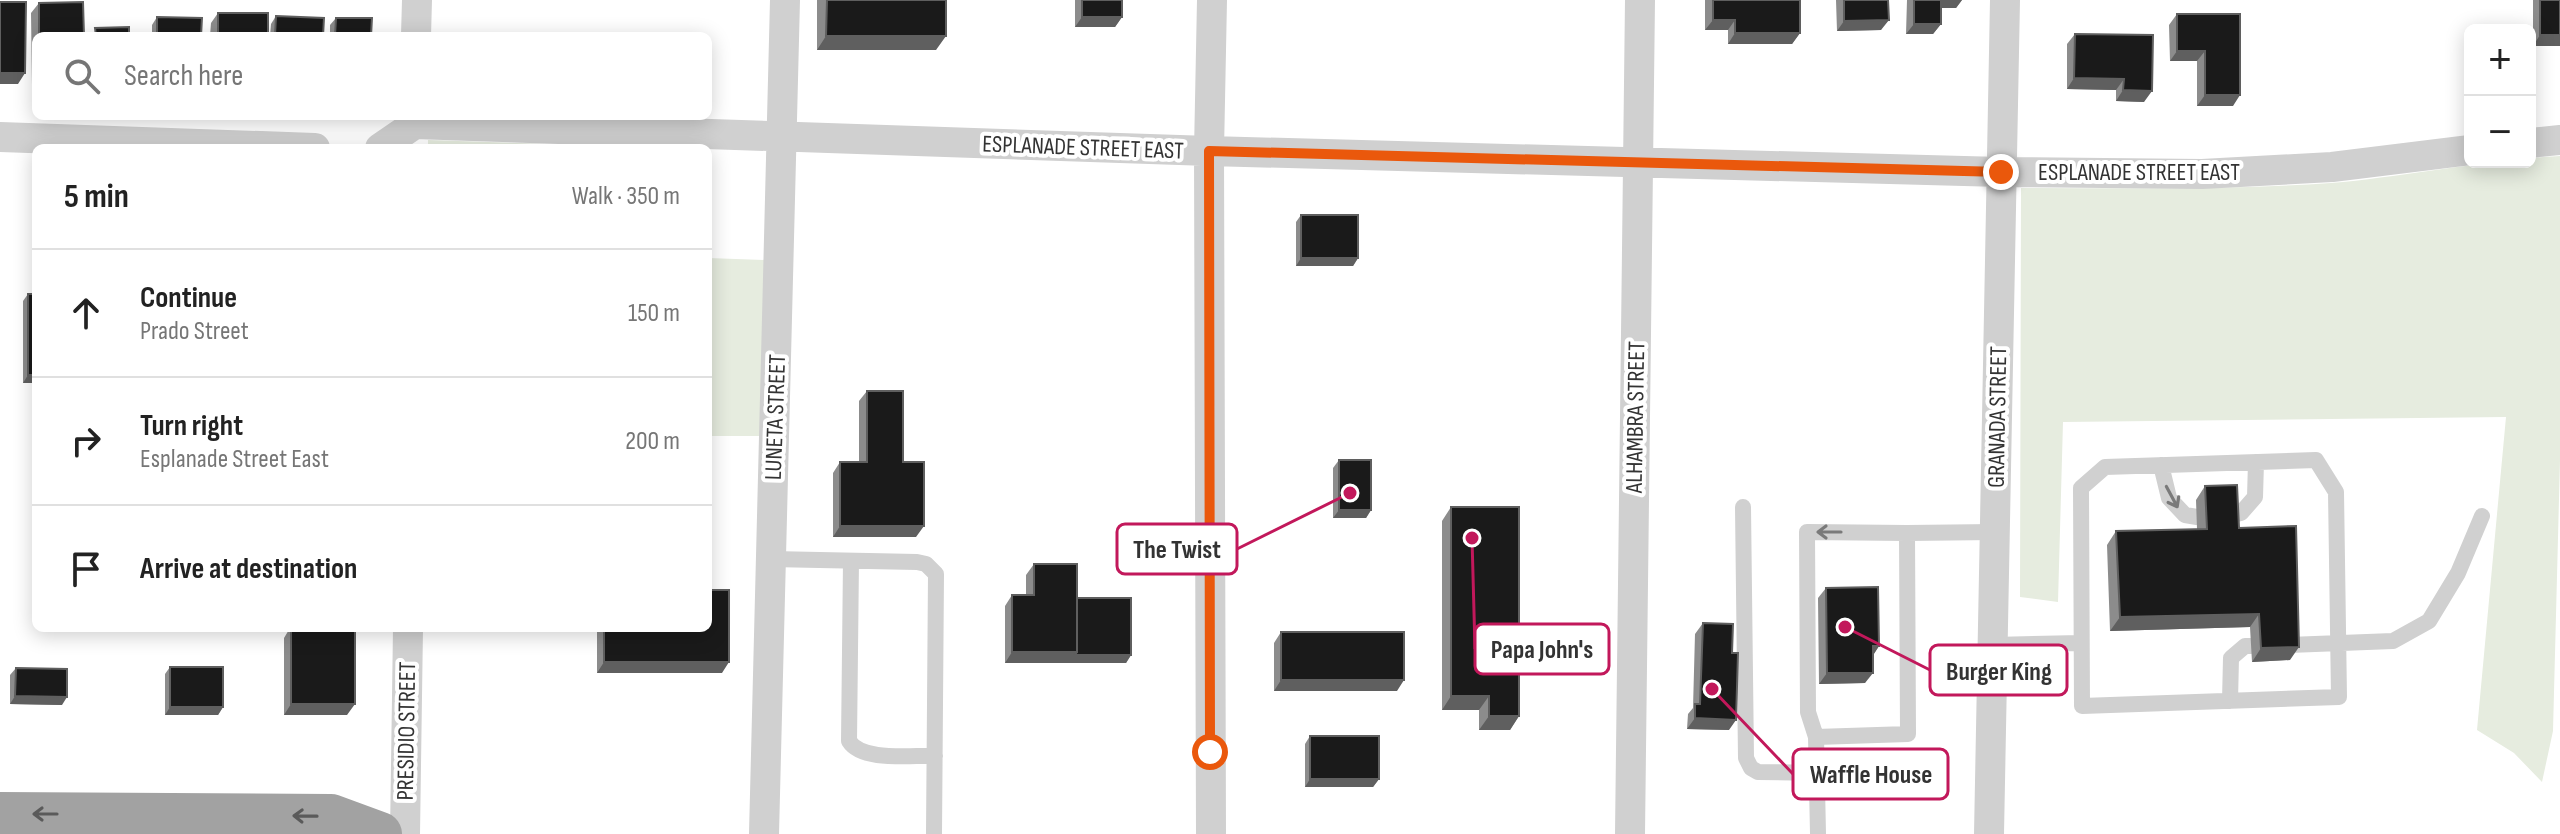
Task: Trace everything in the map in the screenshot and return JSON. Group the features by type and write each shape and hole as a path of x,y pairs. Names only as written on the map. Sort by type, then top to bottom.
{"highway":[{"path":"0,814 331,816 380,834"}],"street":[{"path":"416,32 417,0"},
{"name":"LUNETA STREET","path":"764,834 785,0"},
{"path":"1211,834 1209,151 1212,0"},
{"name":"ALHAMBRA STREET","path":"1630,834 1640,0"},
{"name":"GRANADA STREET","path":"1989,834 2005,0"},
{"path":"387,144 415,129"},
{"name":"ESPLANADE STREET EAST","path":"415,129 783,136 1209,151 2001,172 2202,174 2332,167 2464,151"},
{"path":"0,137 200,144"},
{"path":"2536,142 2560,140"},
{"name":"PRESIDIO STREET","path":"405,834 408,632"}],"lane":[{"path":"2316,460 2336,492 2339,697 2082,706 2081,488 2105,467 2256,462 2316,460"},
{"path":"2228,516 2241,513 2255,497 2256,462"},
{"path":"2161,465 2169,498 2185,515 2197,517"},
{"path":"1743,507 1746,758 1751,768 1758,772 1818,773"},
{"path":"2289,645 2393,641 2429,621 2458,573 2482,516"},
{"path":"1818,834 1816,737 1808,712 1807,532 1995,532"},
{"path":"1816,737 1908,734 1907,533"},
{"path":"771,559 917,562 926,564 936,574 934,834"},
{"path":"851,561 849,741 855,749 866,754 935,756"},
{"path":"1993,645 2080,643"},
{"path":"2230,701 2231,658 2245,646 2251,646"}],"shaded area":[{"path":"428,140 545,144 428,144"},
{"path":"2560,156 2560,460 2553,731 2542,782 2514,753 2477,730 2506,417 2063,422 2058,602 2020,597 2021,188 2214,188 2331,183 2464,167 2536,168 2536,158"},
{"path":"712,258 767,260 764,436 712,436"}],"building":[{"path":"827,0 946,0 946,36 826,36"},
{"path":"1082,0 1122,0 1122,17 1082,17"},
{"path":"1713,0 1800,0 1800,33 1735,33 1735,20 1713,20"},
{"path":"1844,0 1888,0 1889,20 1844,21"},
{"path":"1914,0 1941,0 1941,24 1914,24"},
{"path":"2540,0 2560,0 2560,35 2540,35"},
{"path":"0,2 26,2 25,73 0,73"},
{"path":"83,2 84,32 39,32 39,3"},
{"path":"218,13 268,13 268,32 218,32"},
{"path":"2177,14 2240,14 2240,95 2205,95 2205,51 2177,51"},
{"path":"276,16 324,18 323,32 275,32"},
{"path":"157,17 202,18 201,32 157,32"},
{"path":"336,18 372,18 371,32 335,32"},
{"path":"129,27 129,32 96,32 95,28"},
{"path":"2075,34 2153,35 2152,91 2123,90 2124,79 2074,78"},
{"path":"1301,215 1358,215 1358,258 1301,258"},
{"path":"28,294 32,294 32,375 28,375"},
{"path":"867,391 903,391 903,462 924,462 924,526 840,526 840,462 867,462"},
{"path":"1339,460 1371,460 1371,510 1339,510"},
{"path":"2237,485 2239,528 2296,526 2299,647 2261,648 2259,614 2120,617 2116,531 2207,529 2205,486"},
{"path":"1451,507 1519,507 1519,716 1489,716 1489,696 1451,696"},
{"path":"1034,564 1077,564 1077,652 1012,652 1012,595 1034,595"},
{"path":"1878,587 1879,646 1873,646 1873,673 1827,673 1826,588"},
{"path":"712,590 729,590 729,662 604,662 604,632 712,632"},
{"path":"1077,598 1131,598 1131,655 1075,655"},
{"path":"1703,623 1733,624 1732,653 1738,653 1736,720 1695,718 1695,704 1700,704"},
{"path":"291,632 355,632 355,704 291,704"},
{"path":"1281,632 1404,632 1404,680 1281,680"},
{"path":"170,667 223,667 223,707 170,707"},
{"path":"16,668 67,669 67,697 15,696"},
{"path":"1310,736 1379,736 1379,779 1310,779"}],"place":[{"name":"The Twist","path":"1350,493"},
{"name":"Papa John's","path":"1472,538"},
{"name":"Burger King","path":"1845,627"},
{"name":"Waffle House","path":"1712,689"}],"route":[{"path":"1210,752 1209,151 2001,172"}]}
